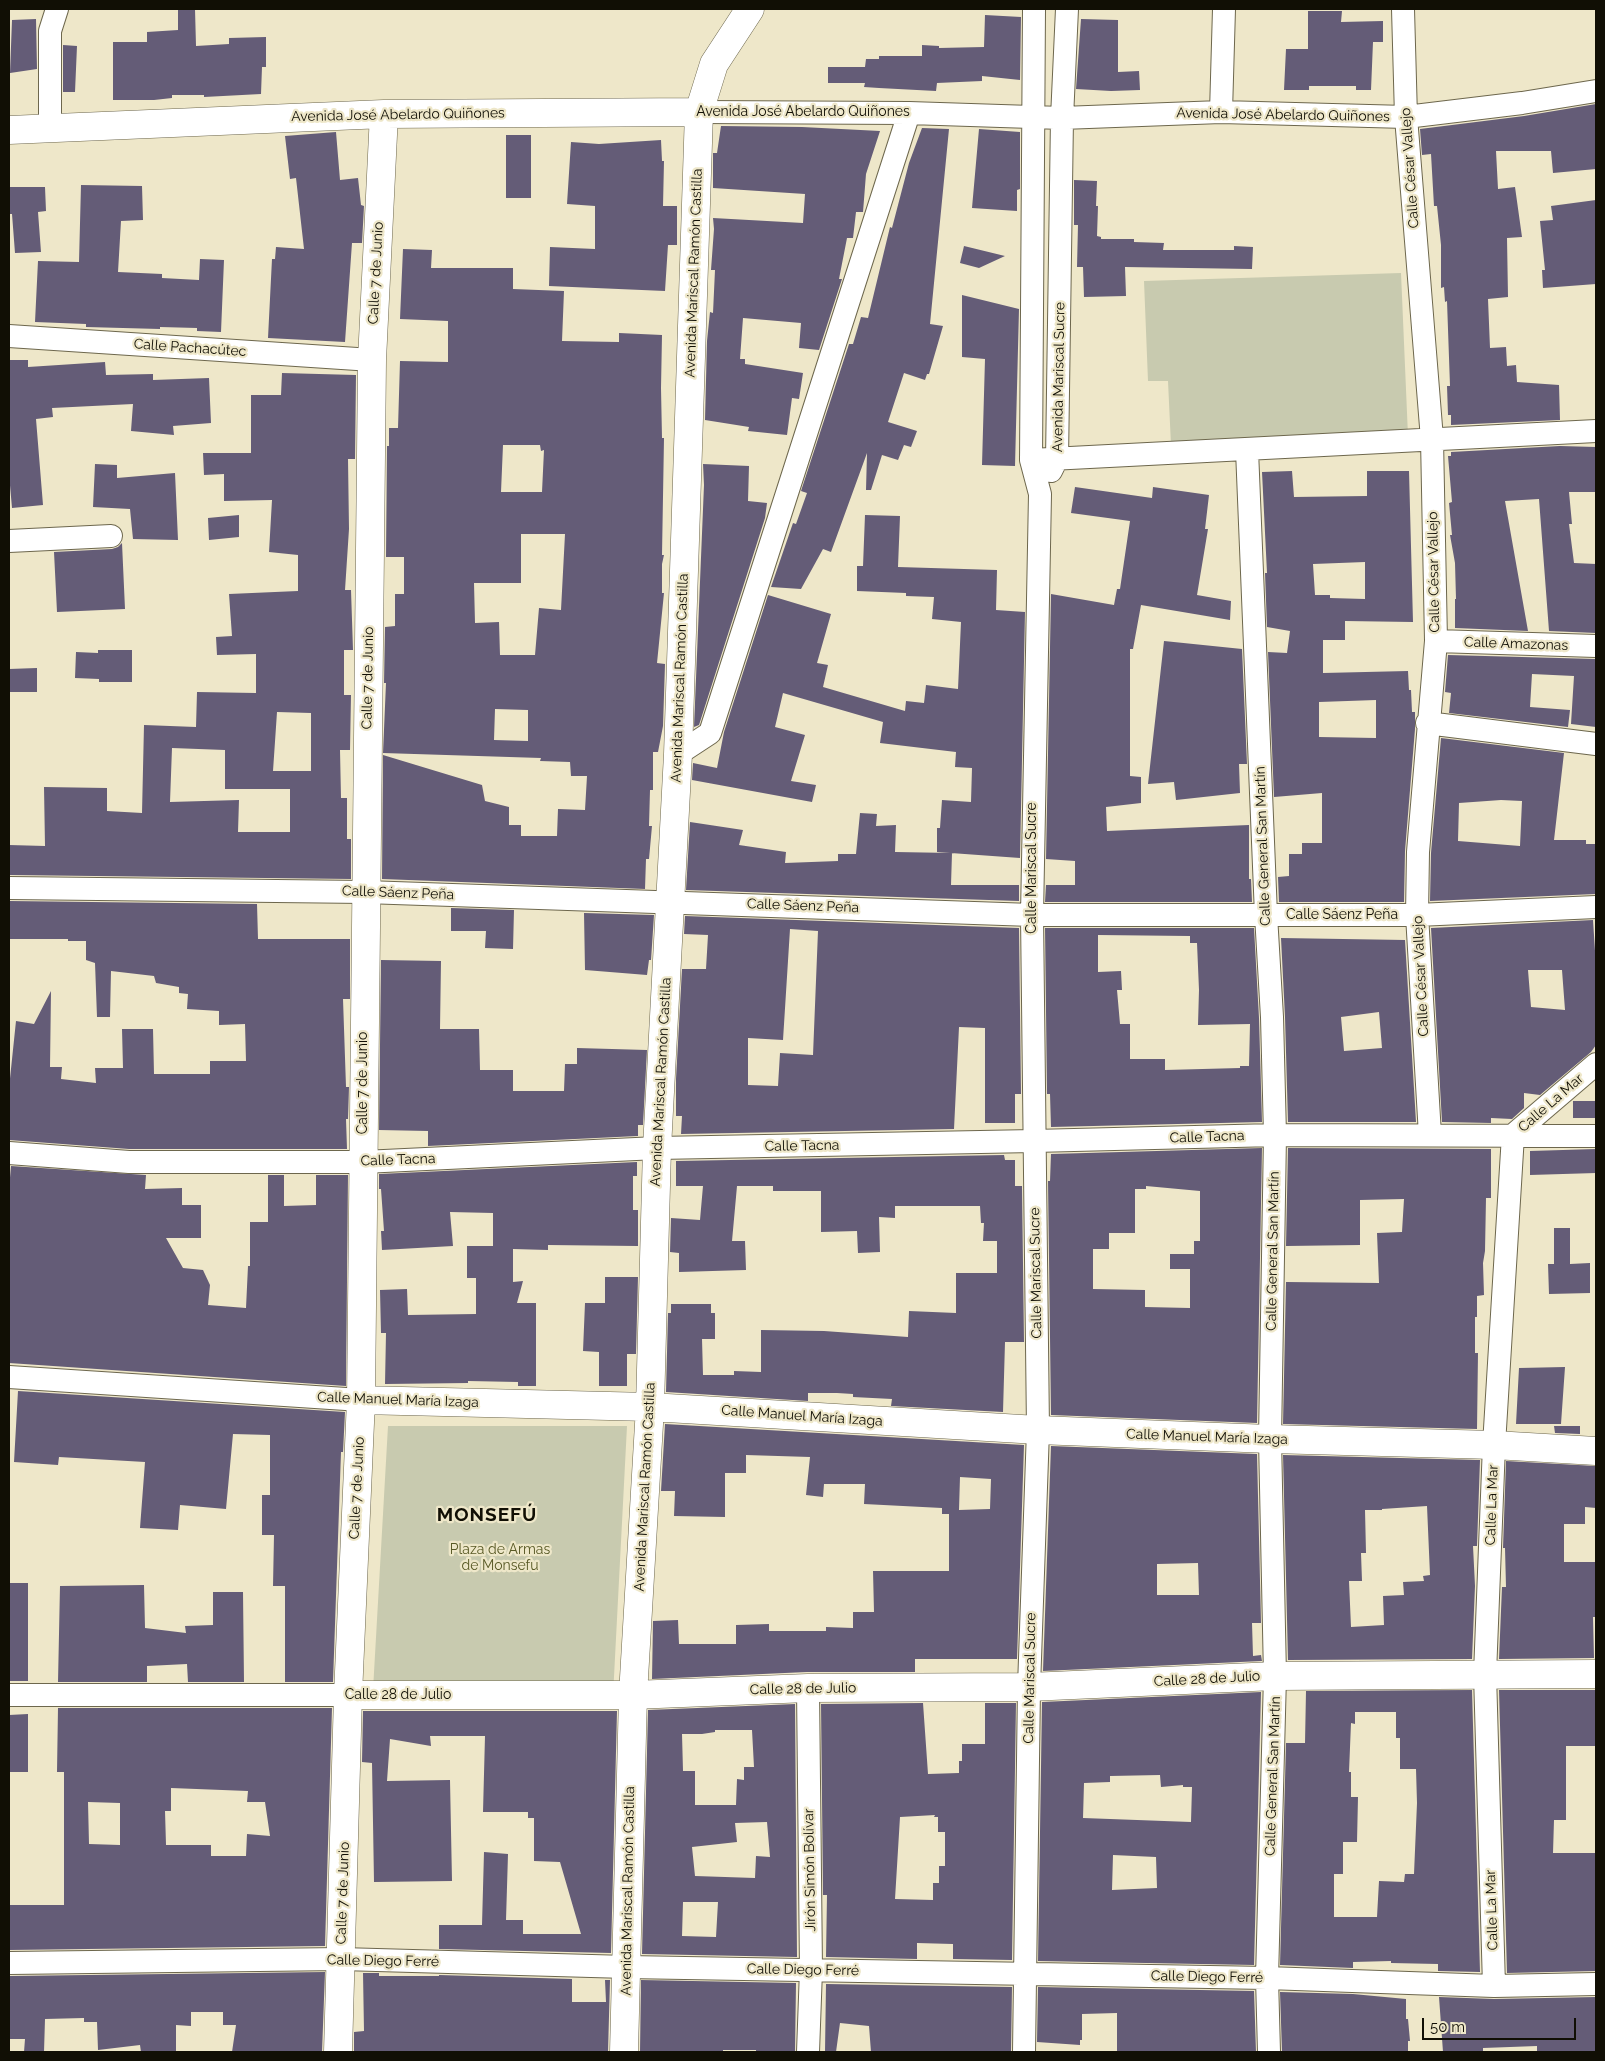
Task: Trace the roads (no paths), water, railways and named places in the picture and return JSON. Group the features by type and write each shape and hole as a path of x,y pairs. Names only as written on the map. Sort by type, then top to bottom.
{"street":[{"path":"50,128 50,31 57,9"},
{"name":"Avenida Mariscal Ramón Castilla","path":"624,2052 633,1695 650,1406 657,1148 678,754 699,112 714,64 750,9"},
{"name":"Avenida Mariscal Sucre","path":"1034,9 1031,460 1040,494"},
{"name":"Avenida Mariscal Sucre","path":"1040,494 1057,459 1062,118 1067,9"},
{"path":"1221,112 1224,9"},
{"name":"Calle César Vallejo","path":"1403,9 1406,117 1432,439 1436,641 1418,852 1417,915 1430,1135"},
{"name":"Avenida José Abelardo Quiñones","path":"9,130 384,114 909,113 1062,118 1221,112 1406,117 1522,103 1596,91"},
{"path":"678,754 710,733 909,113"},
{"name":"Calle 7 de Junio","path":"338,2052 348,1695 361,1400 372,360 384,114"},
{"name":"Calle Pachacútec","path":"9,336 372,360"},
{"path":"1031,460 1596,431"},
{"name":"Calle General San Martín","path":"1247,450 1272,1017 1275,1135 1270,1440 1275,1676 1267,1978 1269,2052"},
{"name":"Calle Mariscal Sucre","path":"1024,2052 1030,1687 1038,1430 1032,914 1040,494"},
{"path":"9,541 110,536"},
{"name":"Calle Amazonas","path":"1436,641 1596,646"},
{"path":"1428,723 1596,744"},
{"name":"Calle Sáenz Peña","path":"9,888 365,892 1032,914 1417,915 1596,907"},
{"name":"Calle La Mar","path":"1494,1986 1485,1674 1494,1445 1513,1135 1596,1064"},
{"name":"Calle Tacna","path":"9,1153 128,1162 363,1162 657,1148 1034,1142 1275,1135 1596,1136"},
{"name":"Calle Manuel María Izaga","path":"9,1377 361,1400 650,1406 1038,1430 1270,1440 1494,1445 1596,1452"},
{"name":"Calle 28 de Julio","path":"9,1695 633,1695 808,1688 1030,1687 1275,1676 1596,1674"},
{"name":"Jirón Simón Bolívar","path":"808,1688 811,1970 808,2052"},
{"name":"Calle Diego Ferré","path":"9,1963 341,1959 1267,1978 1494,1986 1596,1984"}],"district":[{"name":"MONSEFÚ","path":"487,1515"}],"park label":[{"name":"Plaza de Armas de Monsefu","path":"500,1558"}]}
